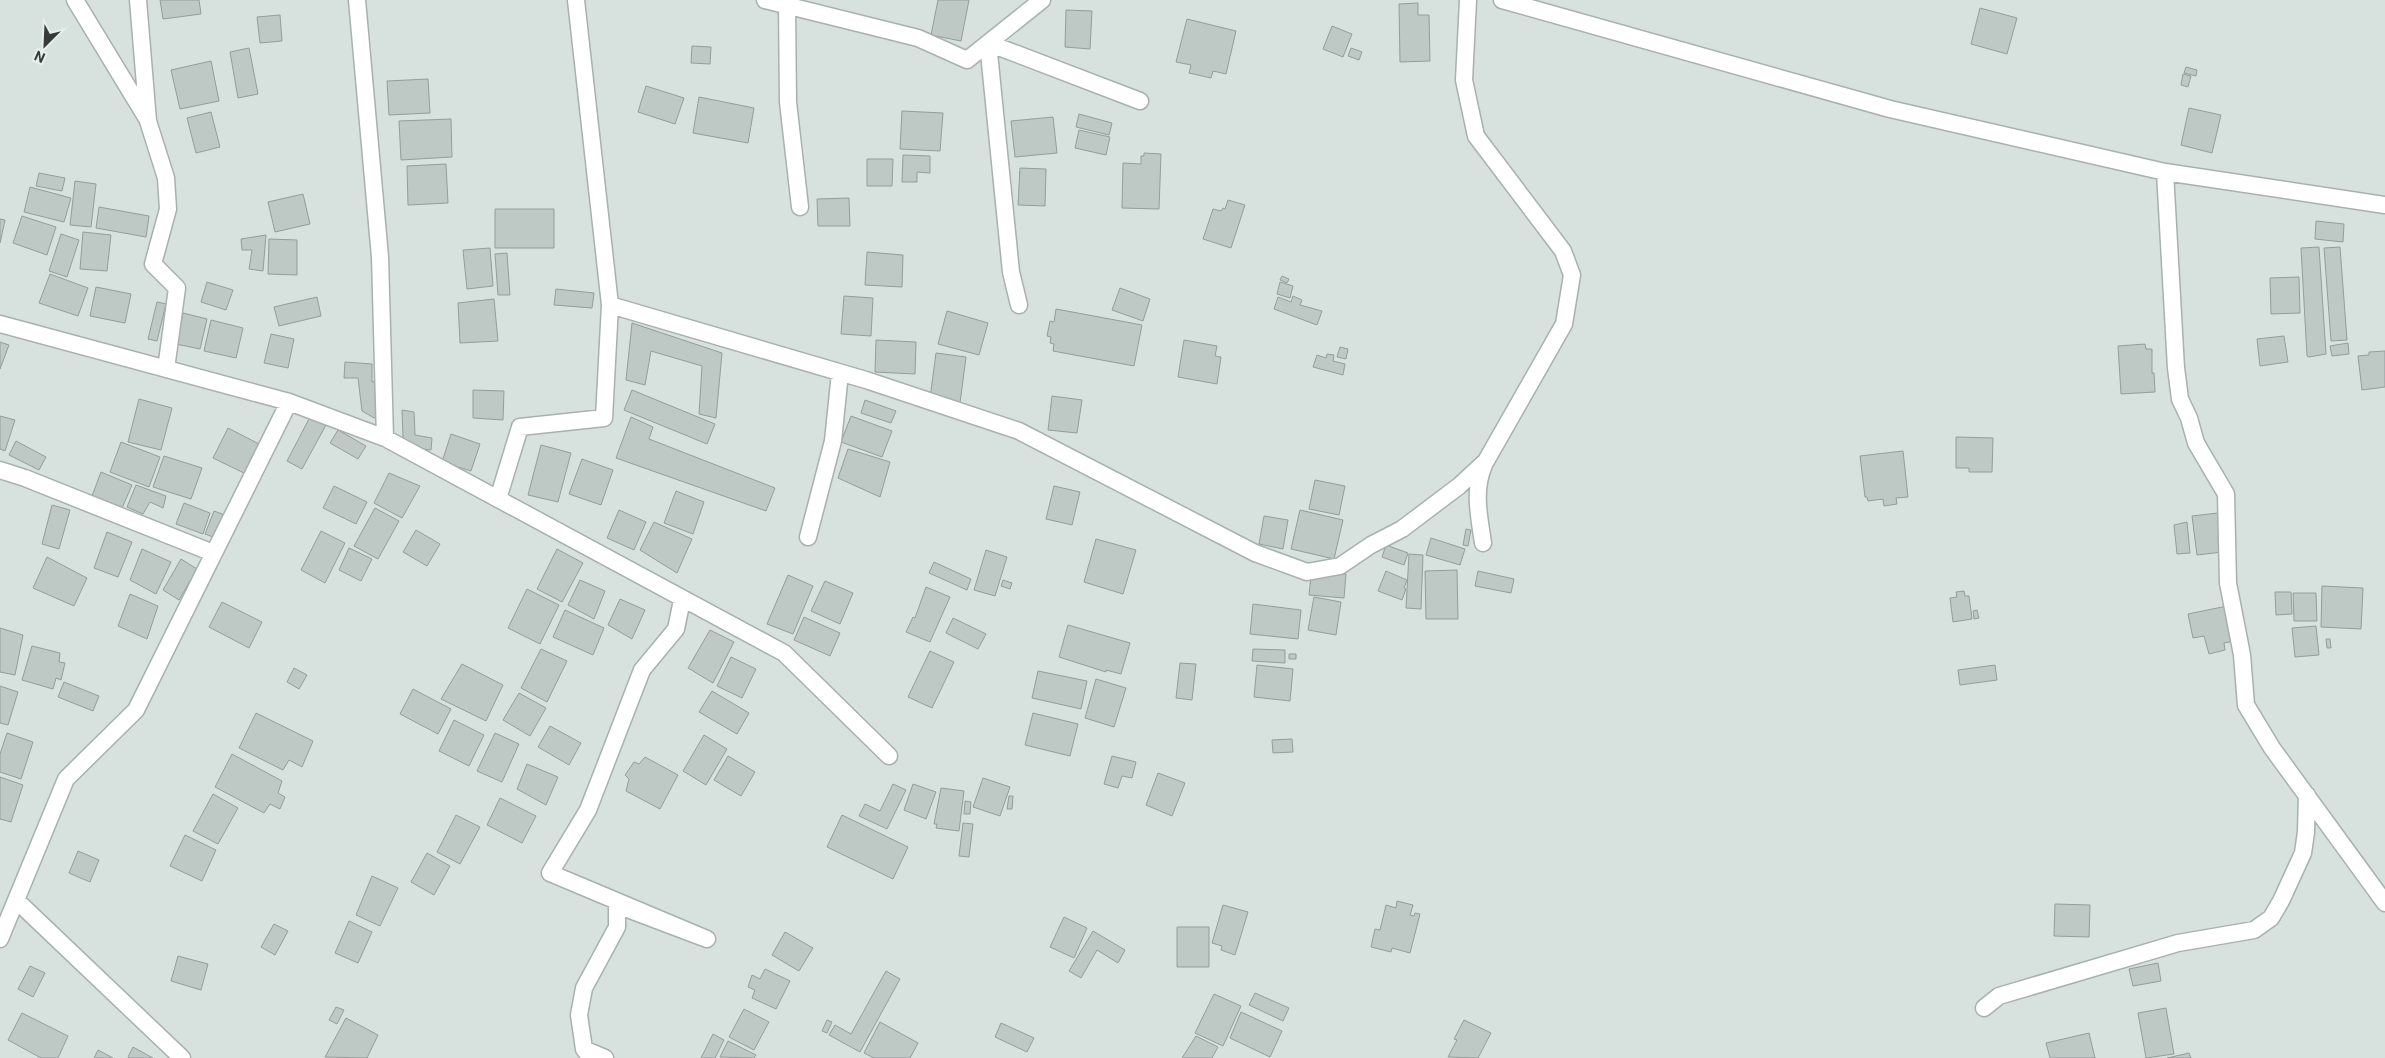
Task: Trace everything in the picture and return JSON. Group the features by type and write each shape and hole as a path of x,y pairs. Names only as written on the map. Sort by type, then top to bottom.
{"street":[{"path":"75,0 148,121"},
{"path":"138,0 148,121 166,178 168,209 153,264 178,288 166,369"},
{"path":"357,0 380,257 385,438"},
{"path":"498,499 520,427 604,418 610,305 576,0"},
{"path":"765,0 918,38 967,60 1042,0"},
{"path":"1468,0 1464,80 1476,136 1562,251 1572,275 1564,324 1486,461 1478,481 1476,497 1483,543"},
{"path":"1502,0 1890,109 2165,172 2385,205"},
{"path":"787,6 788,102 800,207"},
{"path":"988,43 1140,101"},
{"path":"988,43 1011,272 1019,305"},
{"path":"2165,172 2176,368 2180,399 2189,418 2196,443 2226,494 2228,583 2242,655 2246,705 2272,748 2385,903"},
{"path":"610,305 840,373 1019,431 1255,553 1307,572 1340,566 1371,545 1402,529 1459,486 1486,461"},
{"path":"0,324 289,402 385,438 784,654 889,756"},
{"path":"808,536 833,441 840,373"},
{"path":"0,939 66,779 136,710 289,402"},
{"path":"0,470 25,478 213,553"},
{"path":"605,1058 588,1054 579,1015 584,988 617,927 617,905 707,939 550,873 588,810 642,670 676,628 682,600"},
{"path":"1984,1008 1999,996 2178,943 2254,930 2271,918 2282,901 2303,853 2306,832 2307,795"},
{"path":"16,900 182,1058"}],"building":[{"path":"160,0 199,0 201,14 163,19"},
{"path":"938,0 969,0 961,41 931,35"},
{"path":"1418,3 1418,15 1429,15 1430,61 1400,62 1399,4"},
{"path":"1980,8 2017,18 2007,54 1971,44"},
{"path":"1066,10 1092,11 1090,49 1065,47"},
{"path":"280,15 282,41 260,43 257,17"},
{"path":"1187,19 1236,31 1226,74 1213,71 1211,78 1189,73 1191,65 1176,62"},
{"path":"1332,26 1352,34 1343,57 1323,49"},
{"path":"692,46 711,47 710,64 691,63"},
{"path":"249,48 258,94 238,98 230,52"},
{"path":"1351,48 1362,52 1359,60 1348,56"},
{"path":"211,61 219,101 180,109 171,70"},
{"path":"2186,67 2197,70 2196,76 2184,73"},
{"path":"2183,74 2191,76 2188,87 2181,85"},
{"path":"428,79 430,113 389,115 387,81"},
{"path":"646,86 684,98 675,124 638,112"},
{"path":"699,97 754,108 748,143 693,133"},
{"path":"2189,108 2221,115 2212,153 2181,145"},
{"path":"902,111 943,113 940,151 900,149"},
{"path":"211,112 220,147 196,153 187,118"},
{"path":"1079,114 1112,123 1109,135 1076,127"},
{"path":"1053,117 1057,153 1015,157 1011,121"},
{"path":"451,119 452,157 401,160 399,121"},
{"path":"1079,130 1110,137 1106,155 1075,148"},
{"path":"1144,153 1161,154 1159,209 1122,208 1123,163 1141,164 1141,156 1144,156"},
{"path":"903,155 930,156 930,173 917,172 917,182 902,182"},
{"path":"867,159 893,159 892,186 867,186"},
{"path":"446,164 448,203 408,205 407,166"},
{"path":"1020,168 1046,169 1045,206 1018,205"},
{"path":"39,173 65,178 62,191 36,186"},
{"path":"75,181 96,184 91,227 70,225"},
{"path":"30,187 71,198 64,222 24,212"},
{"path":"303,194 310,224 275,232 268,202"},
{"path":"849,198 850,226 818,226 817,199"},
{"path":"1228,200 1245,205 1231,248 1203,239 1213,209 1221,211 1223,208 1225,209"},
{"path":"99,207 149,216 146,237 96,228"},
{"path":"495,209 554,209 554,248 495,248"},
{"path":"22,216 56,227 47,255 13,243"},
{"path":"0,219 5,220 0,243"},
{"path":"2316,221 2344,224 2343,242 2315,239"},
{"path":"83,232 111,235 107,271 80,269"},
{"path":"61,234 79,240 67,277 49,271"},
{"path":"266,235 263,271 249,269 252,250 242,250 241,239"},
{"path":"269,239 297,240 297,275 268,274"},
{"path":"2319,247 2326,354 2309,357 2307,356 2301,248"},
{"path":"2340,247 2347,340 2331,341 2324,248"},
{"path":"490,248 493,286 467,289 463,250"},
{"path":"867,252 903,255 902,287 865,285"},
{"path":"507,253 510,295 498,295 495,254"},
{"path":"50,274 88,288 78,316 39,303"},
{"path":"1282,276 1289,279 1287,283 1280,280"},
{"path":"2299,277 2300,313 2271,314 2270,278"},
{"path":"207,282 233,290 226,310 201,302"},
{"path":"1280,282 1293,286 1290,298 1277,294"},
{"path":"96,287 131,294 125,323 90,316"},
{"path":"1120,288 1150,299 1143,321 1112,310"},
{"path":"556,289 594,293 592,308 554,305"},
{"path":"844,296 873,298 871,336 841,334"},
{"path":"1293,296 1302,300 1300,305 1322,311 1317,325 1274,309 1278,297 1291,302"},
{"path":"317,297 321,316 279,326 274,307"},
{"path":"494,299 498,341 460,343 458,303"},
{"path":"157,302 166,304 157,341 148,339"},
{"path":"1056,309 1142,325 1134,366 1053,351 1054,344 1050,343 1051,337 1047,336 1050,321 1054,322"},
{"path":"947,311 988,323 979,355 938,344"},
{"path":"183,313 207,319 200,349 176,344"},
{"path":"211,320 243,328 236,358 204,351"},
{"path":"632,323 722,353 716,418 699,414 702,366 651,351 645,385 626,380"},
{"path":"271,334 294,339 288,368 264,363"},
{"path":"2284,336 2288,362 2260,366 2257,339"},
{"path":"876,340 916,342 915,374 875,372"},
{"path":"1184,340 1217,346 1215,356 1221,357 1217,384 1178,377"},
{"path":"0,342 9,345 0,369"},
{"path":"2348,343 2349,354 2332,356 2330,346"},
{"path":"2145,344 2146,349 2152,349 2152,373 2154,373 2155,392 2121,394 2118,346"},
{"path":"1340,347 1348,349 1346,359 1337,357"},
{"path":"2385,351 2385,387 2362,390 2358,356 2369,355 2369,352"},
{"path":"936,353 966,357 960,403 930,398"},
{"path":"1327,354 1334,355 1333,361 1345,364 1343,375 1313,367 1317,355 1326,358"},
{"path":"345,362 372,364 372,382 380,381 378,420 362,411 358,378 344,378"},
{"path":"473,390 504,391 503,420 473,418"},
{"path":"632,390 715,424 707,444 624,410"},
{"path":"1052,396 1082,400 1077,433 1048,430"},
{"path":"139,399 172,408 161,450 128,442"},
{"path":"865,400 896,411 891,423 861,413"},
{"path":"402,410 414,412 415,435 432,438 431,450 414,448 403,437"},
{"path":"0,416 15,420 5,451 0,449"},
{"path":"851,416 892,431 882,457 841,442"},
{"path":"310,417 326,425 302,469 287,461"},
{"path":"631,417 653,427 649,439 775,488 766,511 616,458"},
{"path":"228,428 261,445 246,474 213,458"},
{"path":"338,430 366,446 358,459 330,443"},
{"path":"451,434 480,444 471,471 442,462"},
{"path":"1956,437 1993,438 1992,472 1969,472 1969,468 1956,468"},
{"path":"16,441 46,457 39,470 9,455"},
{"path":"121,442 160,457 149,487 110,472"},
{"path":"541,445 571,453 558,502 528,495"},
{"path":"848,449 890,462 880,497 838,478"},
{"path":"1903,451 1908,497 1896,498 1897,504 1884,506 1883,499 1868,501 1867,497 1865,497 1860,456"},
{"path":"164,456 202,468 191,499 153,487"},
{"path":"582,459 613,470 601,505 569,494"},
{"path":"101,472 132,485 122,508 92,496"},
{"path":"389,473 420,486 402,518 374,503"},
{"path":"1315,480 1345,486 1339,515 1309,509"},
{"path":"136,485 166,496 163,508 150,502 143,514 127,507"},
{"path":"334,486 367,502 356,524 323,508"},
{"path":"1054,486 1080,492 1072,525 1046,519"},
{"path":"676,491 704,502 693,534 664,523"},
{"path":"184,503 210,513 203,534 176,524"},
{"path":"52,505 70,510 59,549 42,544"},
{"path":"375,508 399,521 378,559 354,546"},
{"path":"619,510 646,522 634,550 607,538"},
{"path":"1300,510 1343,520 1334,559 1291,549"},
{"path":"214,511 225,515 216,538 205,534"},
{"path":"2218,513 2223,552 2197,555 2192,516"},
{"path":"1264,516 1288,520 1283,549 1259,544"},
{"path":"654,522 692,539 677,573 640,550"},
{"path":"2187,522 2190,553 2177,554 2174,525"},
{"path":"1466,529 1471,530 1468,546 1463,545"},
{"path":"416,530 440,544 427,566 403,552"},
{"path":"321,531 345,543 325,583 301,570"},
{"path":"107,532 132,542 118,577 94,568"},
{"path":"1431,538 1465,549 1460,565 1426,555"},
{"path":"1096,539 1136,550 1123,594 1084,582"},
{"path":"1386,545 1408,553 1404,565 1382,557"},
{"path":"349,548 372,559 361,581 339,570"},
{"path":"142,549 171,562 156,594 130,580"},
{"path":"557,549 583,563 562,602 537,589"},
{"path":"986,550 1007,557 995,596 974,590"},
{"path":"1409,554 1423,555 1421,609 1406,608"},
{"path":"47,557 87,578 74,606 33,588"},
{"path":"181,559 197,569 179,600 163,590"},
{"path":"934,562 971,579 967,590 929,573"},
{"path":"1457,570 1458,619 1426,619 1425,571"},
{"path":"1386,571 1407,580 1402,600 1378,591"},
{"path":"1478,571 1514,579 1511,593 1475,586"},
{"path":"1321,572 1346,574 1344,598 1309,595 1311,577 1320,578"},
{"path":"788,575 813,586 793,634 767,624"},
{"path":"580,580 605,591 594,619 568,605"},
{"path":"1003,580 1012,583 1010,589 1001,586"},
{"path":"825,581 853,593 840,624 811,611"},
{"path":"2322,586 2363,588 2361,629 2321,627"},
{"path":"926,587 950,597 930,642 906,632 913,617 915,618"},
{"path":"527,589 559,605 540,644 508,628"},
{"path":"1964,591 1965,596 1969,596 1972,619 1953,622 1950,598 1957,597 1956,592"},
{"path":"2275,592 2291,592 2292,614 2276,615"},
{"path":"2293,593 2316,593 2317,621 2294,621"},
{"path":"130,594 158,606 147,639 118,626"},
{"path":"1314,597 1341,602 1336,635 1308,630"},
{"path":"620,599 645,610 632,639 608,625"},
{"path":"222,602 262,622 249,648 209,627"},
{"path":"1253,604 1301,610 1298,639 1250,634"},
{"path":"2227,606 2234,641 2224,643 2225,650 2209,654 2204,636 2193,638 2188,614"},
{"path":"565,610 604,628 593,655 553,637"},
{"path":"1977,610 1979,618 1974,619 1973,611"},
{"path":"804,617 840,633 830,656 794,640"},
{"path":"953,618 986,634 978,649 946,633"},
{"path":"1068,625 1130,643 1121,674 1106,670 1106,672 1059,657"},
{"path":"2316,626 2319,655 2295,657 2292,628"},
{"path":"0,628 23,635 15,675 0,672"},
{"path":"710,630 734,642 713,683 688,668"},
{"path":"2326,639 2330,639 2331,648 2327,648"},
{"path":"32,646 60,653 59,662 65,663 61,680 56,678 53,689 22,680"},
{"path":"541,649 567,661 547,702 521,688"},
{"path":"1253,649 1285,650 1285,663 1252,661"},
{"path":"930,651 954,662 932,708 908,697"},
{"path":"1289,654 1296,654 1296,659 1289,659"},
{"path":"731,657 756,669 742,698 717,686"},
{"path":"1180,663 1196,664 1192,700 1176,698"},
{"path":"462,664 503,685 486,721 441,699"},
{"path":"1257,665 1293,669 1290,701 1254,697"},
{"path":"1995,665 1997,680 1960,685 1958,670"},
{"path":"294,668 307,675 299,689 287,682"},
{"path":"1038,671 1087,681 1081,709 1032,698"},
{"path":"1096,679 1126,688 1114,727 1085,718"},
{"path":"64,682 99,696 93,711 58,697"},
{"path":"0,686 18,692 8,725 0,723"},
{"path":"413,689 451,709 438,734 400,714"},
{"path":"712,691 749,713 737,734 699,712"},
{"path":"519,693 546,708 530,736 503,720"},
{"path":"256,713 313,741 302,767 289,760 283,770 239,748"},
{"path":"1033,713 1078,724 1070,756 1025,745"},
{"path":"454,720 484,735 469,766 439,751"},
{"path":"550,726 581,743 569,765 538,747"},
{"path":"7,733 33,742 21,779 0,772 0,754"},
{"path":"495,733 519,744 502,782 477,771"},
{"path":"704,735 727,749 706,785 683,771"},
{"path":"1292,739 1293,752 1273,753 1272,740"},
{"path":"232,754 282,781 278,793 285,797 280,809 270,804 264,813 215,787"},
{"path":"728,756 755,772 741,796 714,780"},
{"path":"1112,756 1136,762 1132,778 1122,776 1118,788 1104,784"},
{"path":"645,757 678,775 660,809 626,791 629,779 625,775 634,762 639,764"},
{"path":"527,764 558,777 546,805 517,789"},
{"path":"1158,773 1185,783 1172,816 1146,805"},
{"path":"0,777 23,785 11,822 0,819"},
{"path":"983,778 1010,787 1000,816 973,807"},
{"path":"893,784 906,790 887,829 859,816 865,804 880,811"},
{"path":"913,784 936,792 926,819 904,810"},
{"path":"941,788 964,791 959,831 936,828 937,824 934,824"},
{"path":"213,794 238,808 218,844 193,831"},
{"path":"1009,796 1013,796 1012,809 1007,809"},
{"path":"500,798 536,816 522,843 487,825"},
{"path":"965,801 971,802 970,814 964,814"},
{"path":"456,815 480,827 460,864 437,852"},
{"path":"842,815 908,847 893,879 827,847"},
{"path":"963,823 973,824 969,857 959,856"},
{"path":"185,835 216,850 202,881 170,866"},
{"path":"78,851 99,860 90,882 69,873"},
{"path":"427,853 450,866 434,895 411,882"},
{"path":"372,876 398,888 380,926 356,915"},
{"path":"1397,901 1413,905 1410,915 1420,914 1410,953 1392,948 1391,952 1371,947 1375,929 1380,930 1386,905 1396,908"},
{"path":"2055,904 2090,905 2089,937 2054,936"},
{"path":"1223,905 1248,912 1235,955 1221,950 1222,946 1212,943"},
{"path":"1064,917 1087,928 1074,958 1050,947"},
{"path":"349,921 372,932 358,963 335,953"},
{"path":"274,924 288,931 275,955 261,947"},
{"path":"1177,927 1209,927 1209,967 1177,967"},
{"path":"1093,931 1125,950 1118,963 1097,950 1081,978 1069,971"},
{"path":"785,932 813,948 799,971 772,955"},
{"path":"178,956 208,964 201,990 171,981"},
{"path":"2158,963 2161,981 2133,986 2129,969"},
{"path":"30,966 45,973 33,997 18,989"},
{"path":"765,969 790,981 776,1009 752,998 755,990 748,987 752,975 760,979"},
{"path":"886,971 900,979 860,1052 829,1035 835,1025 851,1034"},
{"path":"1255,993 1289,1008 1283,1021 1249,1005"},
{"path":"1214,994 1241,1006 1223,1046 1195,1033"},
{"path":"336,1007 344,1010 337,1024 329,1020"},
{"path":"2166,1008 2174,1054 2146,1058 2138,1013"},
{"path":"744,1009 769,1022 754,1050 729,1037"},
{"path":"1241,1012 1282,1031 1270,1057 1230,1038"},
{"path":"22,1013 68,1036 58,1058 41,1058 8,1040"},
{"path":"346,1018 378,1035 367,1058 325,1057"},
{"path":"827,1020 832,1022 827,1033 822,1031"},
{"path":"1464,1020 1491,1033 1478,1058 1448,1057 1457,1040 1454,1039"},
{"path":"880,1022 918,1043 910,1058 874,1058 864,1053"},
{"path":"1001,1023 1034,1038 1027,1052 995,1037"},
{"path":"2089,1033 2095,1058 2050,1058 2046,1043"},
{"path":"713,1034 724,1040 715,1058 701,1058"},
{"path":"1196,1036 1218,1047 1212,1058 1182,1058"},
{"path":"728,1041 756,1055 754,1058 720,1057"},
{"path":"133,1047 153,1058 128,1057"},
{"path":"98,1050 113,1058 94,1058"},
{"path":"2189,1053 2191,1058 2167,1058"}]}
